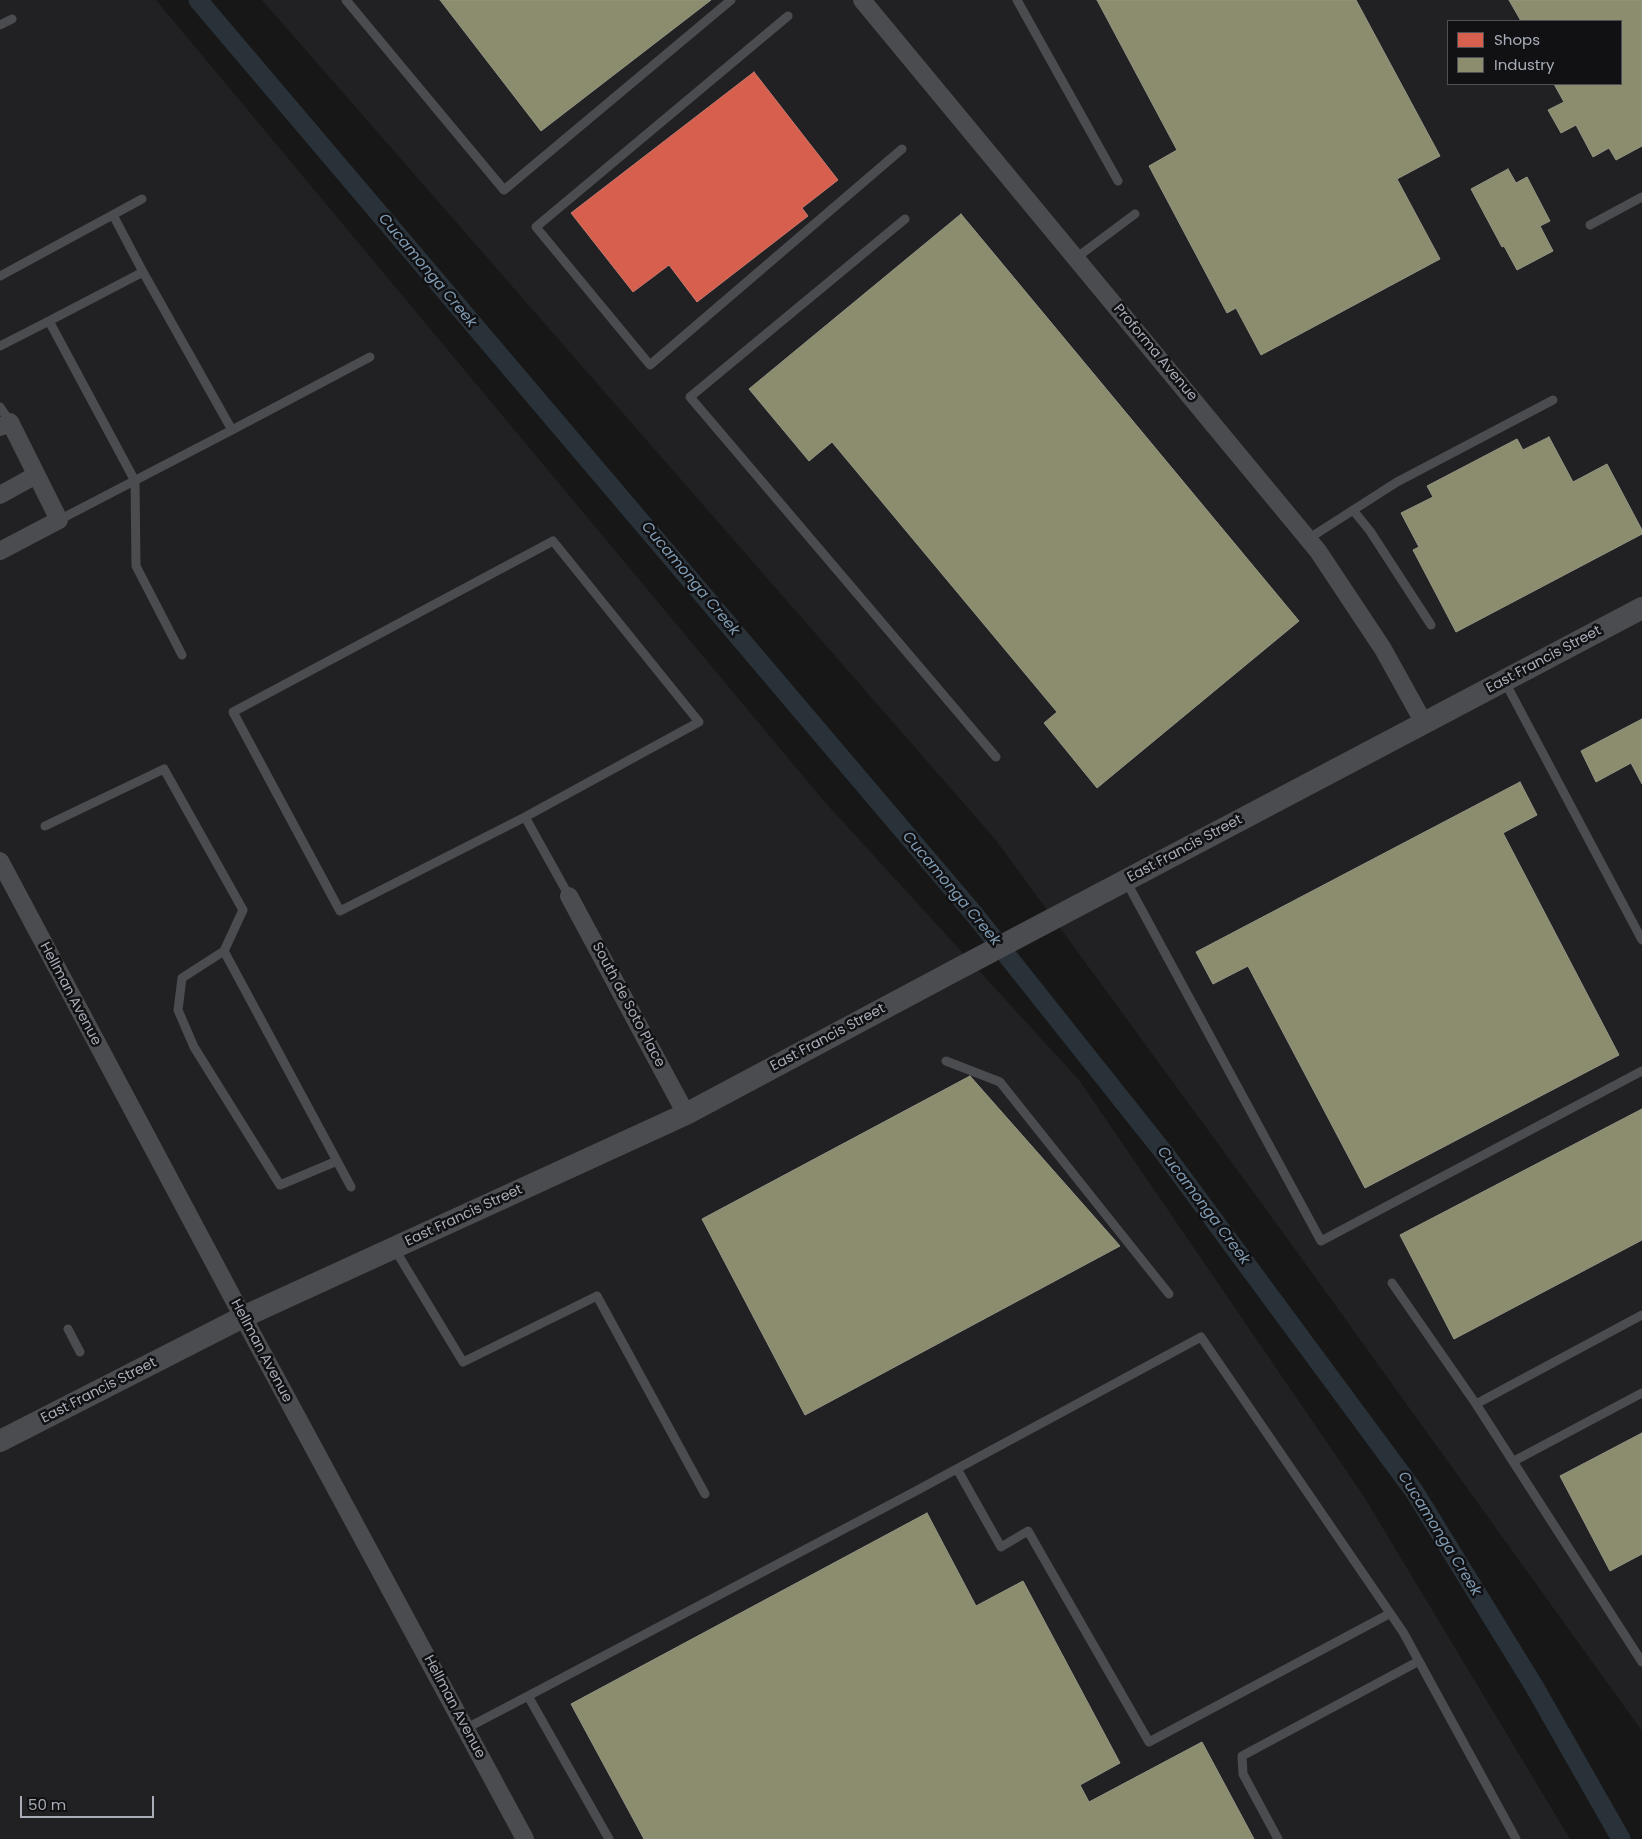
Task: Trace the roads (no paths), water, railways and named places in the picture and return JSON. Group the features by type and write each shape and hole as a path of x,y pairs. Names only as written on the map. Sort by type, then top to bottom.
{"street":[{"name":"Proforma Avenue","path":"862,0 1318,551 1383,649 1424,722"},
{"path":"0,552 58,520 36,475 5,424"},
{"path":"0,495 36,475"},
{"name":"East Francis Street","path":"0,1441 242,1317 686,1114 1642,608"},
{"name":"Hellman Avenue","path":"0,861 242,1317 525,1839"},
{"name":"South de Soto Place","path":"569,896 686,1114"}],"lane":[{"path":"346,0 504,190 731,0"},
{"path":"1017,0 1118,181"},
{"path":"788,16 536,227 650,365 902,149"},
{"path":"0,25 12,19"},
{"path":"1590,225 1642,197"},
{"path":"0,276 142,199"},
{"path":"1076,258 1135,214"},
{"path":"113,215 232,430"},
{"path":"905,219 690,397 996,757"},
{"path":"0,346 144,272"},
{"path":"49,321 135,481 136,566 182,655"},
{"path":"58,520 370,357"},
{"path":"1308,539 1397,482 1553,400"},
{"path":"0,407 5,424"},
{"path":"1353,510 1370,531 1431,625"},
{"path":"553,541 699,722 525,817 340,911 234,712 553,541"},
{"path":"1504,680 1642,940"},
{"path":"45,826 164,769 243,910 224,951 182,978 178,1010 194,1047 280,1185 337,1161"},
{"path":"525,817 569,896"},
{"path":"1125,880 1321,1240 1642,1071"},
{"path":"224,951 351,1187"},
{"path":"946,1061 1000,1082 1169,1294"},
{"path":"394,1248 463,1362 598,1296 705,1494"},
{"path":"1392,1283 1514,1461 1642,1662"},
{"path":"1476,1404 1642,1315"},
{"path":"68,1329 80,1352"},
{"path":"466,1728 957,1469 1201,1337 1419,1661 1516,1839"},
{"path":"1514,1461 1642,1394"},
{"path":"957,1469 1001,1547 1028,1532 1149,1742 1389,1614"},
{"path":"1278,1839 1244,1774 1242,1756 1419,1661"},
{"path":"528,1696 609,1839"}],"waterway":[{"name":"Cucamonga Creek","path":"198,0 974,914 1165,1154 1414,1491 1534,1686 1621,1839"}]}
